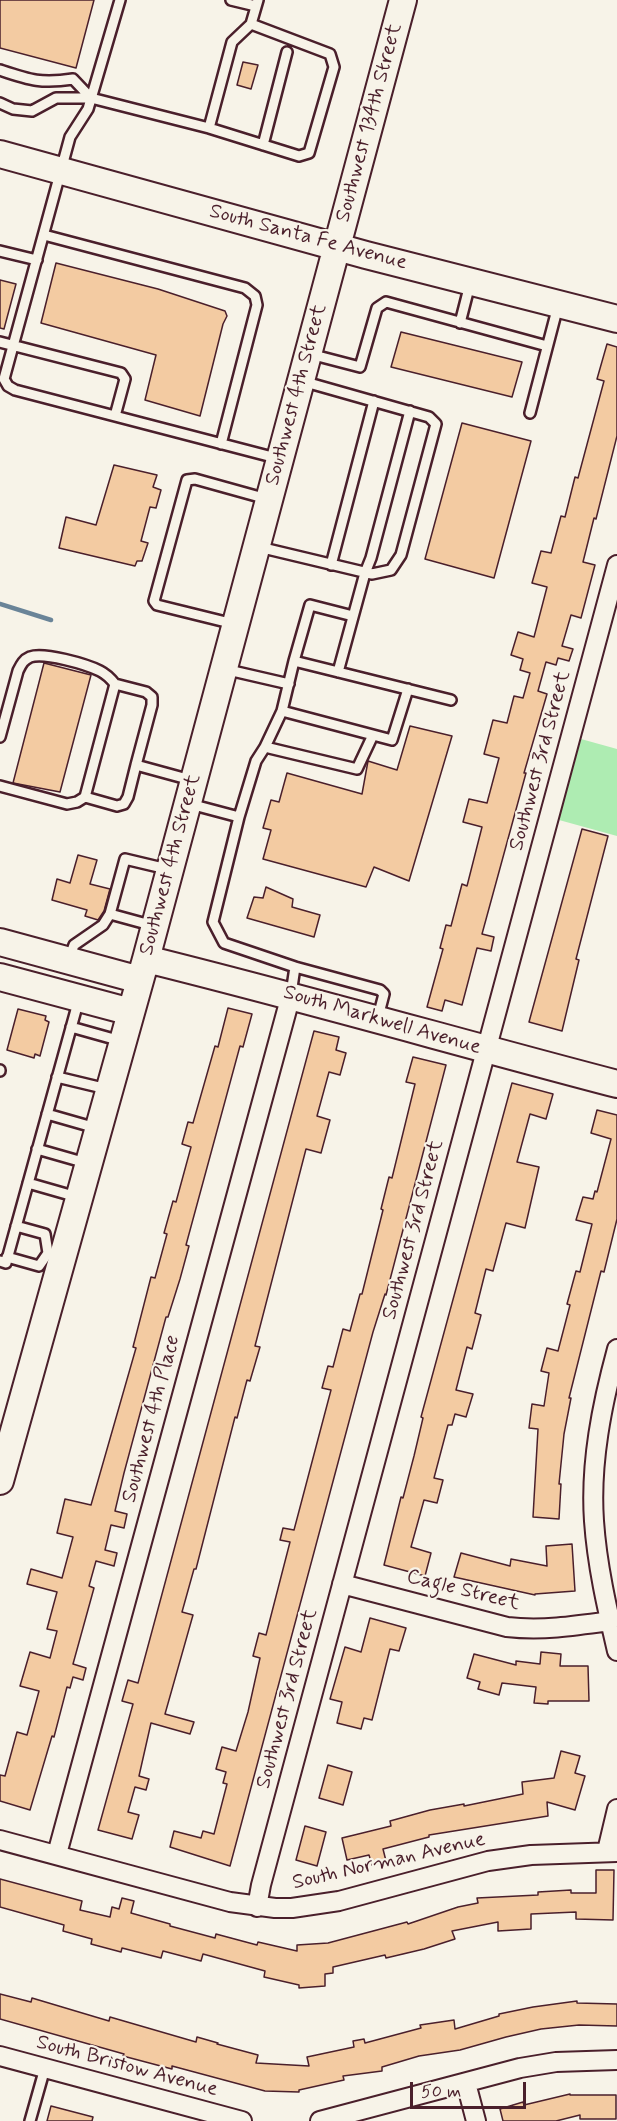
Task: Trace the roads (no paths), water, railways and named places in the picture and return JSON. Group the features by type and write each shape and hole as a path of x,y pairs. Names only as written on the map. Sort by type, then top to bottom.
{"main road":[{"name":"Southwest 134th Street","path":"337,247 403,0"},
{"name":"South Santa Fe Avenue","path":"0,154 337,247 617,319"},
{"name":"Southwest 4th Street","path":"0,1481 55,1255 79,1198 110,1089 337,247"},
{"name":"South Markwell Avenue","path":"3,963 68,960 143,969 291,995 617,1084"},
{"path":"3,963 79,998 131,1012"}],"street":[{"name":"Southwest 3rd Street","path":"257,1907 261,1885 617,566"},
{"name":"Southwest 4th Place","path":"57,1854 291,995"},
{"path":"617,1349 597,1442 594,1518 596,1543 617,1651"},
{"name":"Cagle Street","path":"342,1584 507,1627 556,1628 610,1621"},
{"path":"612,1852 617,1809"},
{"name":"South Norman Avenue","path":"0,1840 209,1896 257,1907 292,1908 339,1901 488,1861 531,1855 612,1852"},
{"name":"South Bristow Avenue","path":"0,2055 242,2121"},
{"path":"320,2121 520,2068 556,2062 617,2060"},
{"path":"466,2083 476,2121"}],"lane":[{"path":"120,0 87,110 70,137 4,379 8,386 15,390 280,459"},
{"path":"209,128 232,42 251,24 257,3 231,0"},
{"path":"0,103 13,110 32,111 56,98 91,98 209,128 299,156 309,153 334,67 330,54 251,24"},
{"path":"263,145 287,51"},
{"path":"0,70 34,81 50,83 73,79 91,98"},
{"path":"44,235 245,288 255,296 257,305 221,444"},
{"path":"0,251 37,260"},
{"path":"460,323 471,282"},
{"path":"257,546 372,574 391,570 401,555 436,424 429,417 309,383 306,365 360,367 376,308 386,302 547,346"},
{"path":"530,413 558,304"},
{"path":"0,342 121,373 125,379 115,416"},
{"path":"331,565 374,401"},
{"path":"338,672 410,411"},
{"path":"236,625 157,605 154,601 187,480 195,479 269,500"},
{"path":"353,616 310,605 282,711 266,747 256,761 238,817 213,922 224,943 295,967 380,990 384,994 377,1019"},
{"path":"0,737 18,671 22,662 30,657 45,656 94,668 115,684 146,692 152,697 152,705 128,797 124,804 117,806 85,797 67,804 0,786"},
{"path":"294,661 451,700"},
{"path":"224,669 289,684"},
{"path":"85,797 115,684"},
{"path":"282,711 392,740 408,689"},
{"path":"266,747 357,769 373,735"},
{"path":"136,765 238,817"},
{"path":"68,960 74,945 103,925 110,914 125,859 170,870"},
{"path":"110,914 154,926"},
{"path":"291,995 295,967"},
{"path":"16,1226 45,1234 55,1255 39,1266 4,1259 16,1226 79,998"},
{"path":"71,1028 123,1041"},
{"path":"57,1077 110,1089"},
{"path":"47,1114 98,1128"},
{"path":"37,1149 89,1164"},
{"path":"28,1183 79,1198"},
{"path":"30,2121 45,2068"}],"waterway":[{"path":"0,604 51,620"}]}
